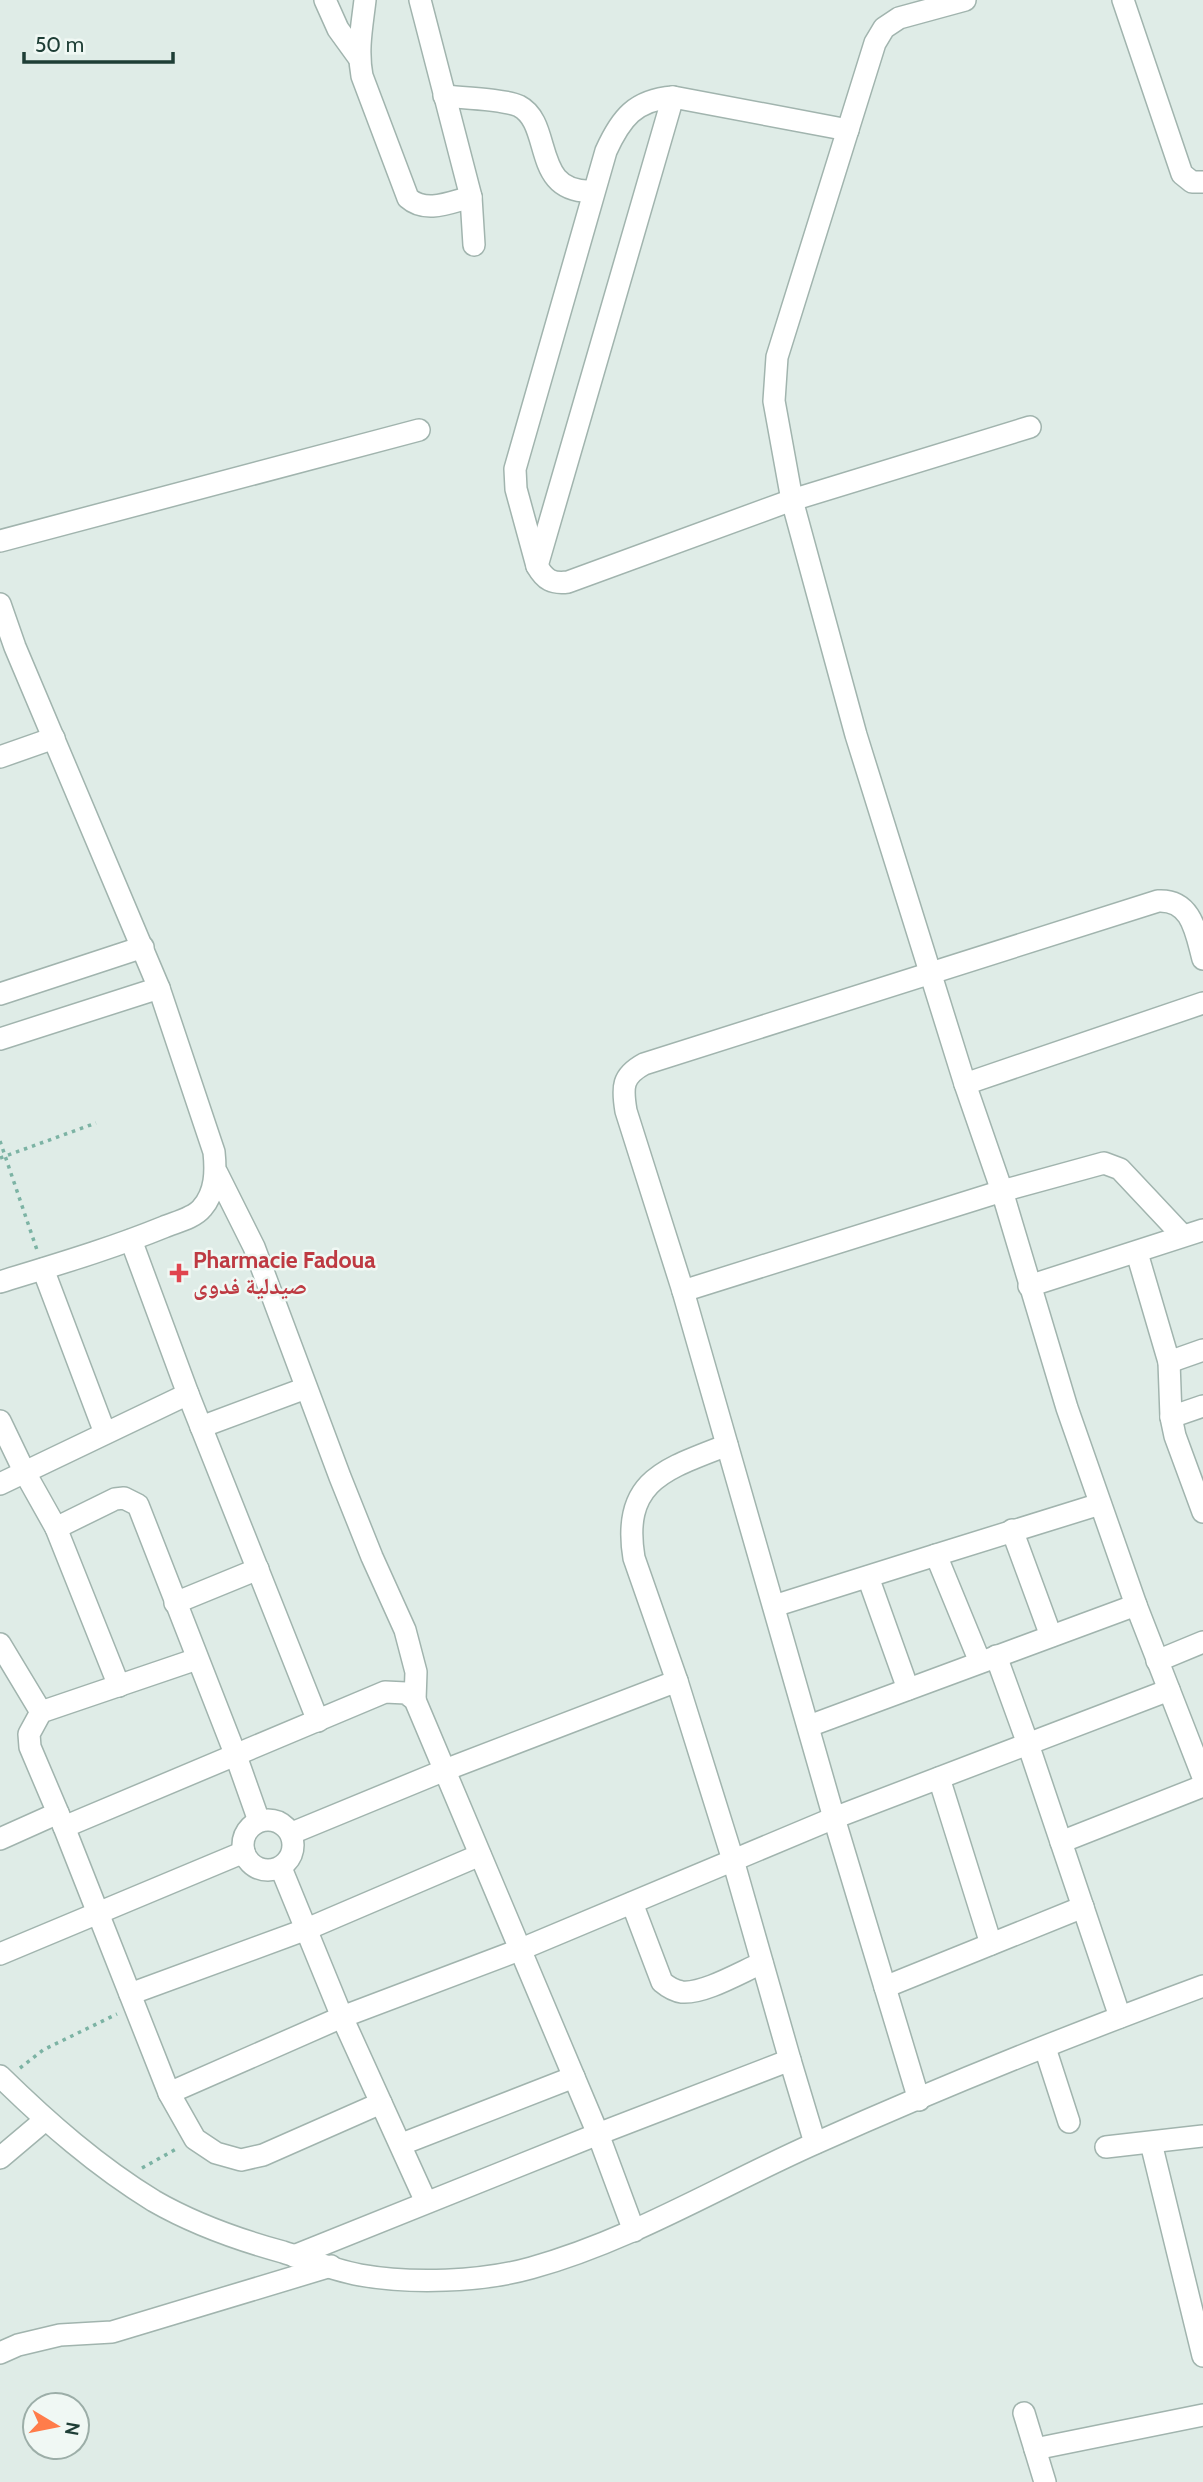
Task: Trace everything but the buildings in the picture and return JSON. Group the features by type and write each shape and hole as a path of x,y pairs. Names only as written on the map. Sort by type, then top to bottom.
{"street":[{"path":"325,0 338,29 359,58"},
{"path":"365,0 359,58 362,76 408,198 414,203 433,206 471,197"},
{"path":"420,0 471,197 474,245"},
{"path":"965,0 899,18 884,28 875,43 777,357 774,401 792,500 856,735 930,973 1002,1191 1067,1408 1136,1605 1203,1777"},
{"path":"1123,0 1182,174 1192,182 1203,182"},
{"path":"444,96 518,106 528,113 557,179 567,188 580,192 594,191"},
{"path":"848,130 673,97 652,98 632,112 616,130 606,151 594,191 515,468 516,489 537,566 544,578 555,583 568,582 792,500 1030,428"},
{"path":"537,566 673,97"},
{"path":"0,541 419,430"},
{"path":"0,604 7,649 54,738 159,988 214,1152 217,1173 254,1247 372,1558 405,1630 416,1672 415,1700 598,2134 634,2231"},
{"path":"0,757 54,738"},
{"path":"919,2100 834,1818 683,1291 626,1111 625,1081 630,1072 644,1064 1158,901 1177,903 1192,919 1203,959"},
{"path":"0,994 142,947"},
{"path":"0,1039 159,988"},
{"path":"965,1084 1203,1003"},
{"path":"683,1291 1002,1191 1104,1163 1120,1169 1182,1235"},
{"path":"0,1282 131,1240 188,1217 201,1209 210,1195 217,1173"},
{"path":"1029,1286 1203,1230"},
{"path":"131,1240 188,1394 318,1721"},
{"path":"1137,1253 1169,1362 1171,1417 1175,1436 1203,1511"},
{"path":"43,1269 105,1433"},
{"path":"1169,1362 1203,1350"},
{"path":"201,1427 306,1388"},
{"path":"0,1484 188,1394"},
{"path":"1171,1417 1203,1406"},
{"path":"0,1421 56,1528 119,1685"},
{"path":"727,1445 677,1464 656,1478 640,1494 630,1537 634,1558 677,1681 733,1860 815,2143"},
{"path":"56,1528 115,1499 124,1498 138,1505 259,1821"},
{"path":"774,1606 1100,1504"},
{"path":"1012,1531 1051,1636"},
{"path":"936,1555 1028,1744 1120,2017"},
{"path":"176,1603 258,1569"},
{"path":"868,1577 908,1689"},
{"path":"808,1726 1136,1605"},
{"path":"1157,1661 1203,1642"},
{"path":"0,1644 41,1712"},
{"path":"197,1659 41,1712 29,1734 30,1747 169,2093 195,2139 216,2153 241,2160 263,2155 381,2103"},
{"path":"292,1833 444,1770 677,1681"},
{"path":"169,2093 342,2017 519,1950 834,1818 1169,1690"},
{"path":"0,1839 61,1820 236,1756 385,1692 406,1693 415,1700"},
{"path":"939,1778 991,1944"},
{"path":"1061,1842 1203,1787"},
{"path":"259,1821 278,1821 292,1833 294,1846 290,1858 281,1868 259,1869 250,1862 244,1852 245,1834 259,1821"},
{"path":"0,1954 244,1852"},
{"path":"132,2000 480,1855"},
{"path":"281,1868 342,2017 402,2144 426,2202"},
{"path":"632,1903 662,1982 672,1989 682,1992 697,1991 762,1963"},
{"path":"885,1987 1083,1907"},
{"path":"2,2078 84,2154 156,2202 233,2238 372,2276 412,2280 460,2279 528,2269 634,2231 815,2143 1120,2017 1203,1986"},
{"path":"1045,2048 1069,2122"},
{"path":"294,2256 790,2060"},
{"path":"402,2144 574,2077"},
{"path":"0,2158 45,2120"},
{"path":"1106,2147 1203,2136"},
{"path":"1152,2143 1203,2356"},
{"path":"0,2353 18,2345 60,2335 112,2332 331,2266"},
{"path":"1024,2413 1045,2482"},
{"path":"1035,2449 1203,2415"}],"path":[{"path":"3,1157 96,1123"},
{"path":"0,1141 3,1157 43,1269"},
{"path":"2,2078 43,2050 132,2000"},
{"path":"122,2179 195,2139"}],"place":[{"name":"Pharmacie Fadoua صيدلية فدوى","path":"179,1273"}]}
